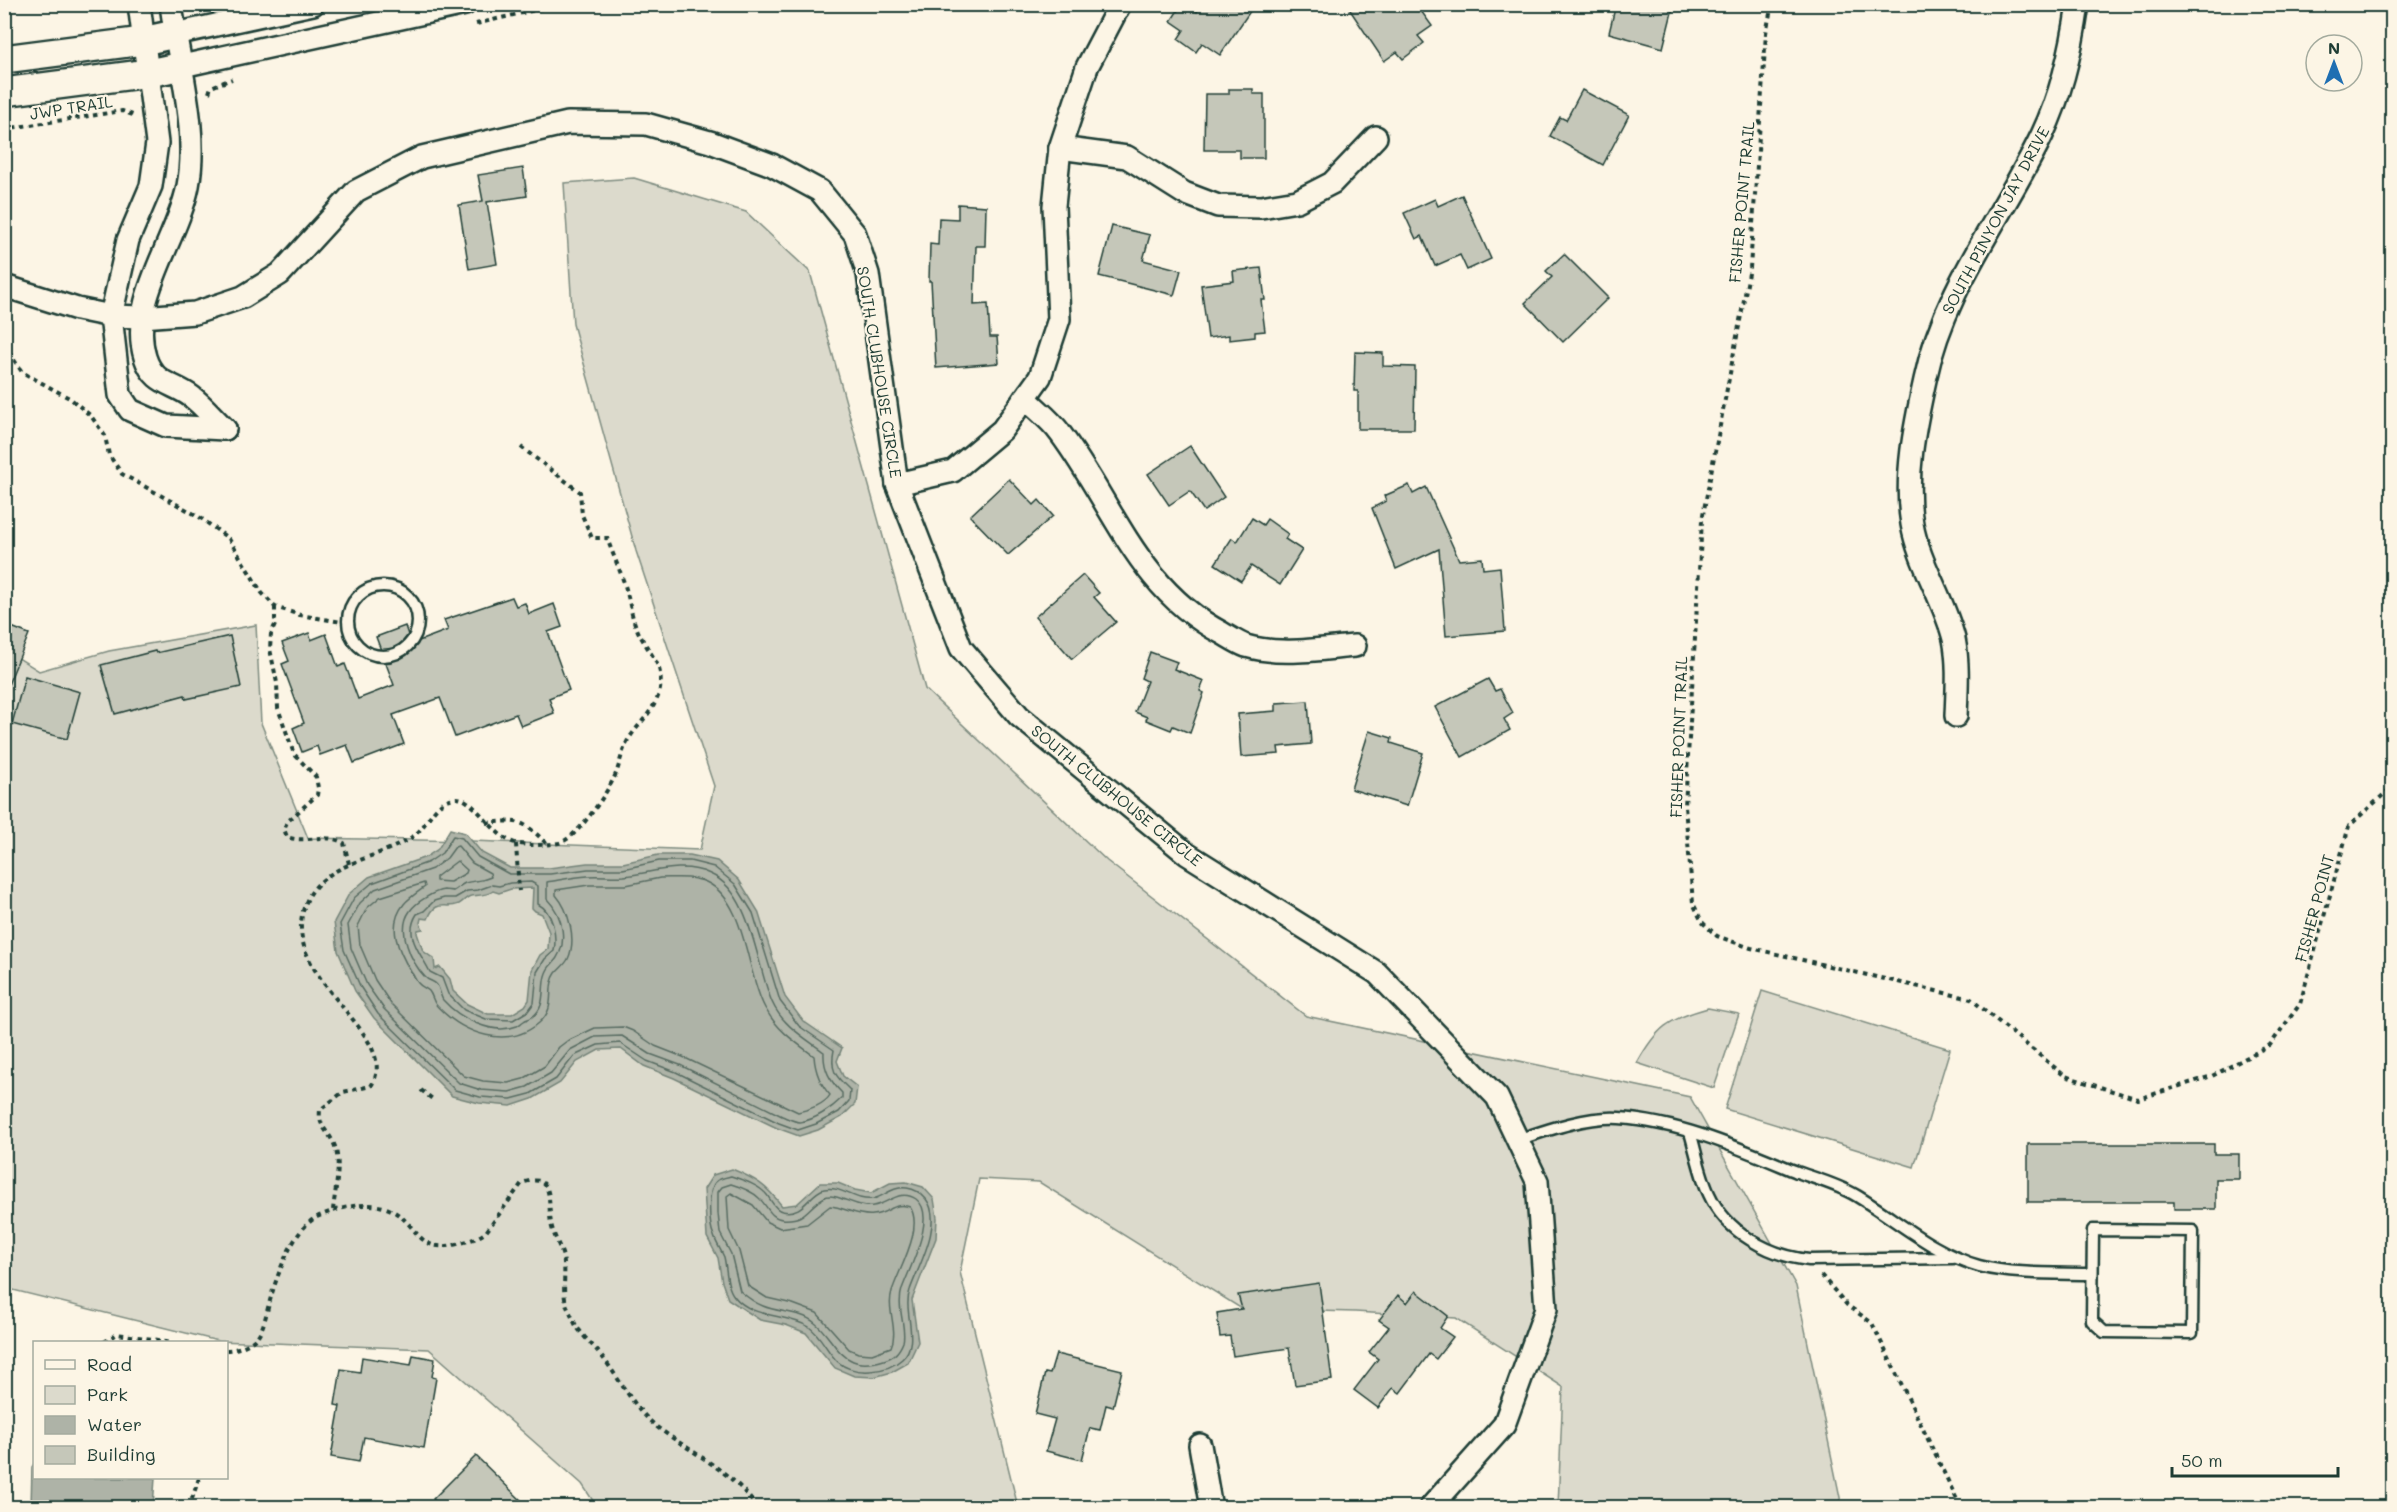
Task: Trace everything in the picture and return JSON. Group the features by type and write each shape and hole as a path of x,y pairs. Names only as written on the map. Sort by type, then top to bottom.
{"street":[{"path":"139,4 157,143 151,186 128,240 111,316 120,395 130,410 166,426 225,429 191,396 156,377 145,356 142,318 153,277 174,232 188,185 190,132 171,4"},
{"path":"4,59 143,40 313,4"},
{"path":"4,92 149,73 465,4"},
{"path":"897,484 953,471 1002,430 1040,377 1059,319 1054,206 1060,148 1088,67 1120,4"},
{"name":"SOUTH PINYON JAY DRIVE","path":"1956,716 1958,669 1954,639 1923,563 1912,524 1910,484 1914,435 1925,378 1947,309 1992,222 2042,134 2074,38 2078,4"},
{"name":"SOUTH CLUBHOUSE CIRCLE","path":"4,286 77,309 111,316 142,318 195,313 243,297 280,274 356,191 422,157 568,123 646,124 710,142 772,165 820,191 855,234 868,274 897,484 961,648 1019,716 1187,854 1377,973 1497,1097 1537,1180 1546,1309 1504,1425 1430,1508"},
{"path":"1060,148 1127,157 1184,193 1218,206 1261,207 1297,201 1332,183 1376,137"},
{"path":"1025,398 1059,431 1086,471 1118,528 1156,582 1201,622 1245,645 1288,652 1355,646"},
{"path":"1200,1445 1211,1508"}],"lane":[{"path":"384,586 406,595 414,604 418,615 418,627 407,648 397,654 386,656 364,651 350,634 348,623 349,612 362,593 384,586"},
{"path":"1517,1140 1564,1124 1618,1118 1673,1127 1746,1151 1854,1194 1932,1246 1956,1258 1980,1266 2035,1273 2092,1274"},
{"path":"1690,1132 1709,1195 1719,1211 1734,1227 1758,1245 1789,1258 1809,1260 1956,1258"},
{"path":"2093,1230 2193,1232 2192,1333 2104,1332 2092,1321 2092,1274 2093,1230"}],"path":[{"name":"FISHER POINT TRAIL","path":"1772,4 1766,33 1750,268 1702,520 1685,806 1693,903 1702,922 1717,936 1751,948 1971,999 2065,1076 2138,1099 2212,1076 2270,1045"},
{"name":"JWP TRAIL","path":"4,129 122,111 140,117"},
{"path":"4,345 22,372 71,399 91,416 105,436 110,455 122,474 198,516 229,539 262,593 275,607 300,615 348,623"},
{"path":"333,1210 338,1172 335,1145 319,1120 320,1110 343,1092 371,1086 377,1077 378,1065 377,1055 359,1028 311,965 306,950 303,915 308,898 318,884 349,864 397,846 414,836 444,801 464,798 498,834 516,844 566,840 577,830 602,798 614,777 622,751 629,738 650,715 661,683 660,670 641,640 634,623 627,590 607,538 592,538 582,515 580,492 521,447"},
{"path":"275,607 275,625 271,634 270,650 277,683 278,708 294,754 316,777 318,788 317,795 287,822 284,829 287,837 294,839 335,838 344,843 349,864"},
{"name":"FISHER POINT","path":"2270,1045 2300,1004 2349,826 2392,787"},
{"path":"486,823 518,821 530,826 546,843"},
{"path":"516,844 519,891"},
{"path":"421,1090 435,1101"},
{"path":"228,1349 256,1339 262,1327 278,1273 300,1234 314,1219 333,1210 370,1205 386,1208 398,1215 428,1244 436,1248 444,1248 479,1238 486,1232 522,1183 531,1180 539,1181 546,1186 549,1193 551,1225 564,1263 562,1288 565,1302 579,1330 599,1352 639,1411 736,1484 751,1498 756,1508"},
{"path":"1809,1260 1847,1305 1872,1323 1961,1508"},
{"path":"106,1341 117,1334 165,1341"},
{"path":"189,1508 199,1479"}],"green space":[{"path":"634,178 746,212 810,272 925,689 1107,861 1306,1016 1690,1097 1796,1286 1842,1507 1558,1507 1563,1387 1456,1318 1242,1309 1039,1182 979,1179 960,1272 1018,1507 597,1507 582,1484 429,1349 218,1341 5,1288 4,649 39,671 109,651 256,625 261,723 308,838 472,841 700,850 714,786 636,551 573,324 564,183"},
{"path":"1762,991 1950,1049 1914,1167 1725,1109"},
{"path":"1708,1008 1739,1014 1714,1088 1637,1063 1651,1041 1665,1026 1683,1016"}],"water":[{"path":"450,829 465,833 482,853 510,868 623,863 658,855 690,855 717,861 739,880 758,911 785,997 803,1021 842,1048 837,1061 843,1076 857,1087 855,1104 842,1117 818,1130 799,1136 644,1066 621,1049 599,1050 577,1062 560,1083 532,1099 511,1106 479,1103 452,1096 374,1018 355,991 338,951 334,922 349,894 369,877 426,857 438,849","holes":["533,888 532,908 542,914 549,932 548,949 540,955 532,970 529,1000 525,1006 512,1014 488,1014 467,1004 453,991 450,979 440,967 435,969 434,959 423,951 417,933 418,930 423,929 420,923 421,918 428,919 434,909 441,906 454,906 469,897 485,895 493,891 499,893 511,889"]},
{"path":"732,1169 760,1183 782,1206 797,1204 820,1183 838,1183 871,1193 890,1183 906,1182 923,1187 934,1199 937,1218 936,1238 912,1300 918,1342 908,1363 892,1372 874,1377 854,1376 835,1368 806,1333 786,1325 760,1320 728,1299 722,1282 718,1258 707,1237 704,1189 713,1175"},
{"path":"33,1466 33,1479 155,1479 153,1507 31,1507"}],"building":[{"path":"1182,4 1187,4 1197,12 1202,4 1255,4 1220,55 1202,43 1196,52 1178,39 1184,30 1171,21"},
{"path":"1346,4 1416,4 1432,26 1418,36 1424,43 1403,59 1397,52 1384,61"},
{"path":"1616,4 1674,4 1663,48 1609,33"},
{"path":"1229,89 1253,89 1253,94 1264,94 1264,158 1240,158 1240,150 1204,150 1205,94 1229,94"},
{"path":"1582,90 1629,115 1603,165 1550,136 1560,117 1566,120"},
{"path":"523,168 527,196 487,202 497,264 469,269 459,205 483,201 478,175"},
{"path":"1462,195 1491,259 1467,270 1460,255 1435,266 1422,236 1416,239 1404,213 1435,199 1438,206"},
{"path":"958,204 986,206 985,246 976,246 974,305 988,304 990,337 997,337 999,363 936,368 931,281 929,281 930,244 938,245 939,218 958,219"},
{"path":"1112,226 1150,235 1143,260 1181,270 1174,295 1099,276"},
{"path":"1564,254 1608,298 1563,342 1525,303 1552,277 1546,271"},
{"path":"1261,268 1265,300 1261,300 1265,331 1255,332 1255,337 1229,340 1229,335 1208,338 1201,285 1234,281 1233,271"},
{"path":"1355,352 1383,353 1383,366 1415,367 1414,429 1358,429 1358,391 1354,391"},
{"path":"1190,446 1224,497 1204,511 1190,491 1169,505 1148,474"},
{"path":"1009,479 1034,505 1039,500 1053,516 1008,555 970,516"},
{"path":"1409,485 1413,494 1426,487 1459,560 1482,558 1483,569 1500,567 1505,631 1446,636 1439,549 1396,569 1372,508 1386,501 1384,496"},
{"path":"1252,518 1263,525 1267,519 1288,534 1285,539 1302,550 1280,585 1251,566 1241,581 1215,564 1232,538 1237,542"},
{"path":"1083,575 1099,593 1094,597 1116,622 1072,659 1035,617"},
{"path":"512,597 516,606 525,603 529,614 554,604 562,627 548,632 569,690 549,698 554,713 521,726 516,714 455,737 440,698 393,715 404,744 354,763 347,745 320,755 317,746 302,752 293,728 304,723 282,664 289,661 282,643 309,633 311,640 326,634 338,667 345,664 358,699 394,685 376,637 405,626 411,644 448,630 444,620"},
{"path":"4,624 29,634 5,692 4,692"},
{"path":"230,636 241,687 186,699 185,695 115,714 101,665 155,651 156,653"},
{"path":"1150,652 1177,662 1174,669 1204,681 1200,691 1204,693 1190,733 1173,726 1171,730 1146,720 1147,717 1135,712 1147,681 1141,678"},
{"path":"25,676 80,692 67,739 12,724"},
{"path":"1488,679 1495,691 1500,689 1513,713 1504,719 1510,730 1462,757 1435,707"},
{"path":"1308,701 1311,744 1278,747 1279,754 1241,757 1238,714 1276,711 1276,703"},
{"path":"1369,731 1392,738 1391,743 1423,753 1407,806 1351,789"},
{"path":"2028,1144 2214,1144 2214,1154 2239,1154 2239,1179 2216,1179 2216,1209 2174,1209 2174,1202 2028,1202"},
{"path":"1319,1283 1332,1380 1295,1385 1289,1348 1233,1356 1230,1336 1220,1337 1217,1313 1242,1309 1238,1295"},
{"path":"1416,1291 1448,1316 1440,1328 1453,1337 1436,1359 1429,1354 1400,1393 1393,1388 1378,1408 1354,1390 1378,1359 1369,1352 1389,1327 1379,1320 1398,1295 1407,1303"},
{"path":"1056,1354 1122,1370 1113,1407 1106,1405 1100,1430 1090,1428 1082,1460 1046,1451 1055,1419 1035,1414 1045,1373 1050,1374"},
{"path":"413,1355 435,1359 432,1377 436,1378 424,1448 364,1437 359,1462 331,1457 340,1406 335,1405 341,1369 360,1372 362,1357 411,1365"},
{"path":"476,1456 529,1508 442,1508 433,1499"}]}
